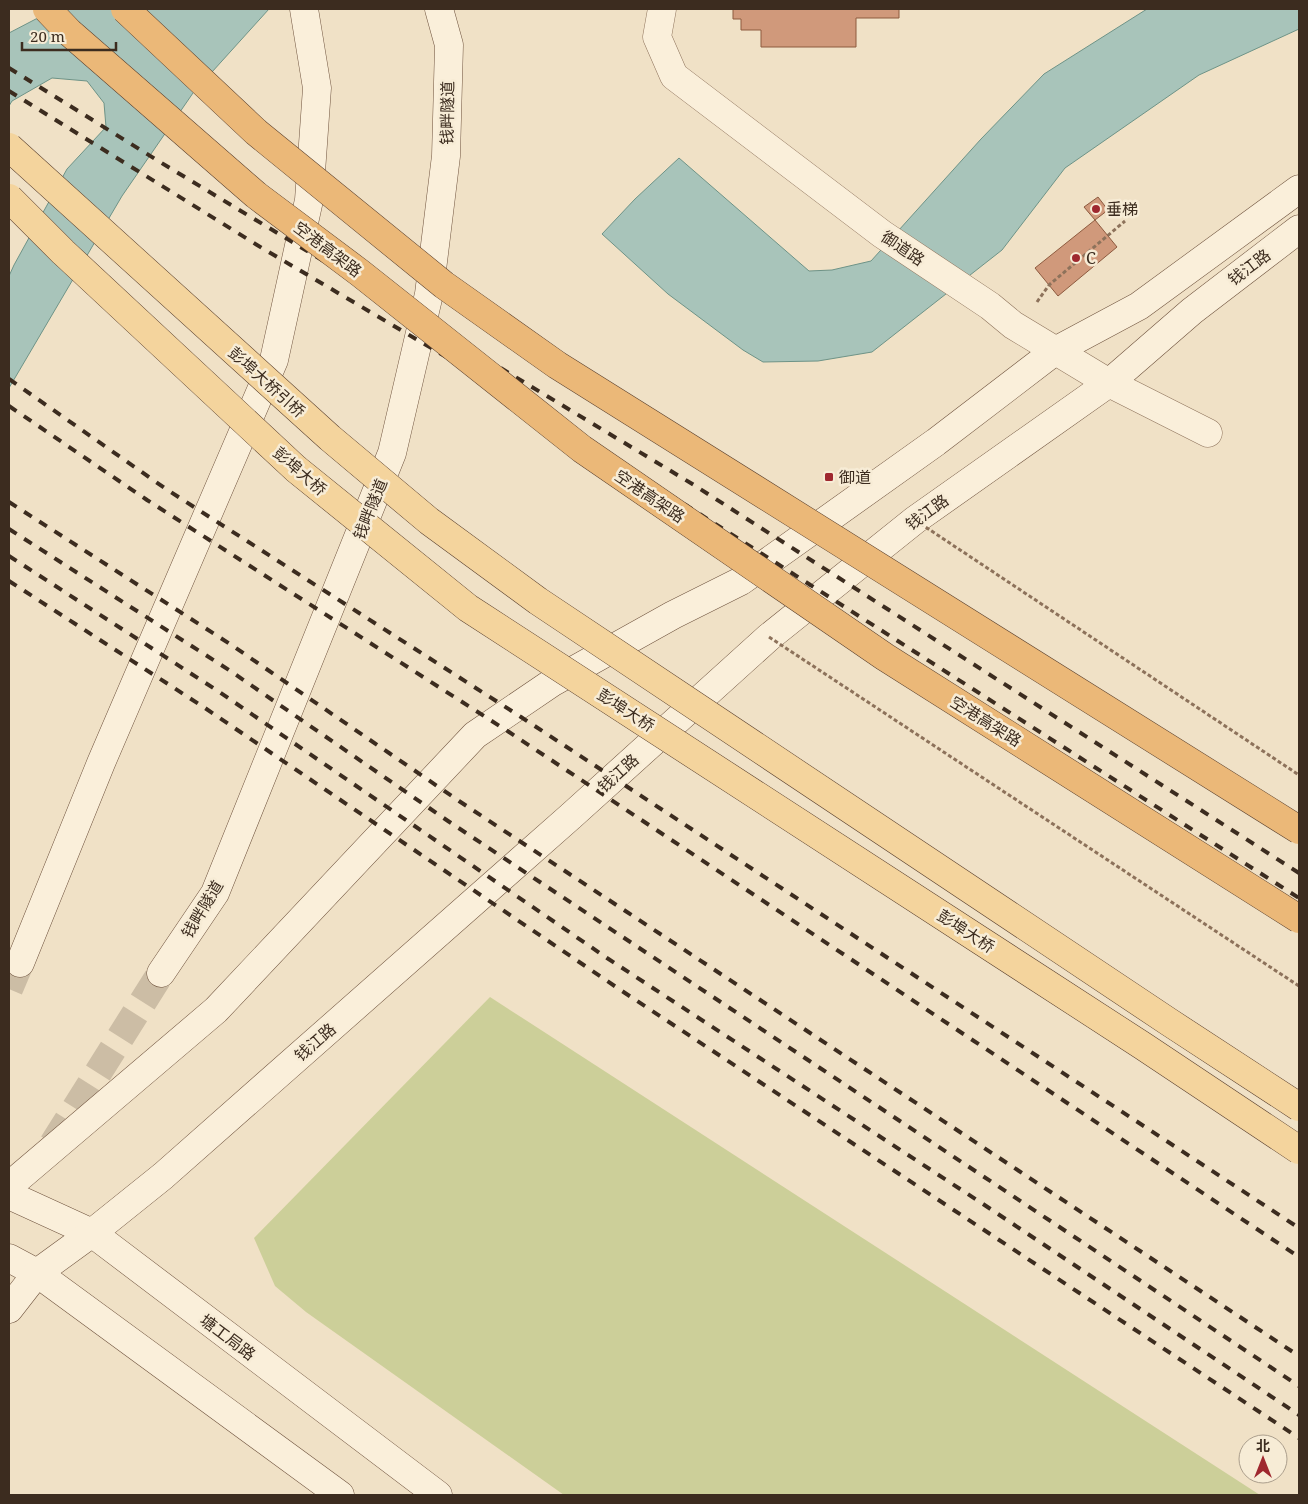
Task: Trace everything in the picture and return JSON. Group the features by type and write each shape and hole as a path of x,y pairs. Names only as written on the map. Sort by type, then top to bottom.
{"highway":[{"name":"空港高架路","path":"47,9 69,32 256,195 360,273 582,449 885,657 1299,919"},
{"path":"126,9 256,132 444,284 557,365 1299,830"}],"main road":[{"path":"20,963 101,763 274,360 309,200 317,88 304,9"},
{"name":"钱畔隧道","path":"161,973 215,893 392,452 429,294 446,156 448,45 439,9"},
{"name":"御道路","path":"662,9 657,37 674,76 882,234 990,306 1013,325 1109,383 1208,433"},
{"name":"彭埠大桥引桥","path":"9,147 330,438 429,521 538,601 1299,1107"},
{"name":"钱江路","path":"9,1186 216,1010 475,735 553,682 673,615 741,581 936,442 1054,351 1139,306 1299,188"},
{"name":"彭埠大桥","path":"9,198 70,258 296,469 468,608 1126,1035 1299,1150"},
{"name":"钱江路","path":"9,1309 37,1273 92,1233 163,1176 571,816 769,637 916,520 1109,383 1192,311 1299,229"},
{"name":"塘工局路","path":"9,1195 92,1233 438,1495"},
{"path":"9,1258 37,1273 340,1495"}],"path":[{"path":"1037,302 1049,284 1125,221"},
{"path":"916,520 1299,775"},
{"path":"769,637 1299,986"}],"green space":[{"path":"490,997 1238,1481 1238,1484 1243,1484 1260,1495 564,1495 306,1312 275,1286 254,1238"}],"water":[{"path":"55,9 269,9 193,93 122,196 9,388 9,276 67,169 106,127 104,103 87,81 52,78 12,101 9,106 9,33"},
{"path":"1147,9 1299,9 1299,29 1199,75 1065,168 1002,250 872,352 818,361 763,362 743,350 668,294 602,234 635,199 679,158 809,271 832,270 871,261 981,139 1044,74"}],"building":[{"path":"733,9 899,9 899,18 856,18 856,47 761,47 761,30 741,30 741,19 733,19"},
{"name":"垂梯","path":"1098,197 1108,210 1095,220 1084,207"},
{"name":"C","path":"1095,220 1117,247 1058,296 1035,268"}],"tunnel":[{"path":"9,989 20,963"},
{"path":"53,1144 161,973"}],"railway":[{"path":"9,68 160,162 694,485 1299,873"},
{"path":"9,91 262,248 553,420 1299,898"},
{"path":"9,379 166,489 521,717 1299,1228"},
{"path":"9,406 147,500 509,732 1299,1257"},
{"path":"9,502 230,644 459,801 1299,1356"},
{"path":"9,529 229,670 448,821 1299,1386"},
{"path":"9,556 218,691 607,958 983,1204 1299,1415"},
{"path":"9,581 205,708 619,989 1299,1438"}],"place":[{"name":"垂梯","path":"1096,209"},
{"name":"C","path":"1076,258"},
{"name":"御道","path":"829,477"}]}
